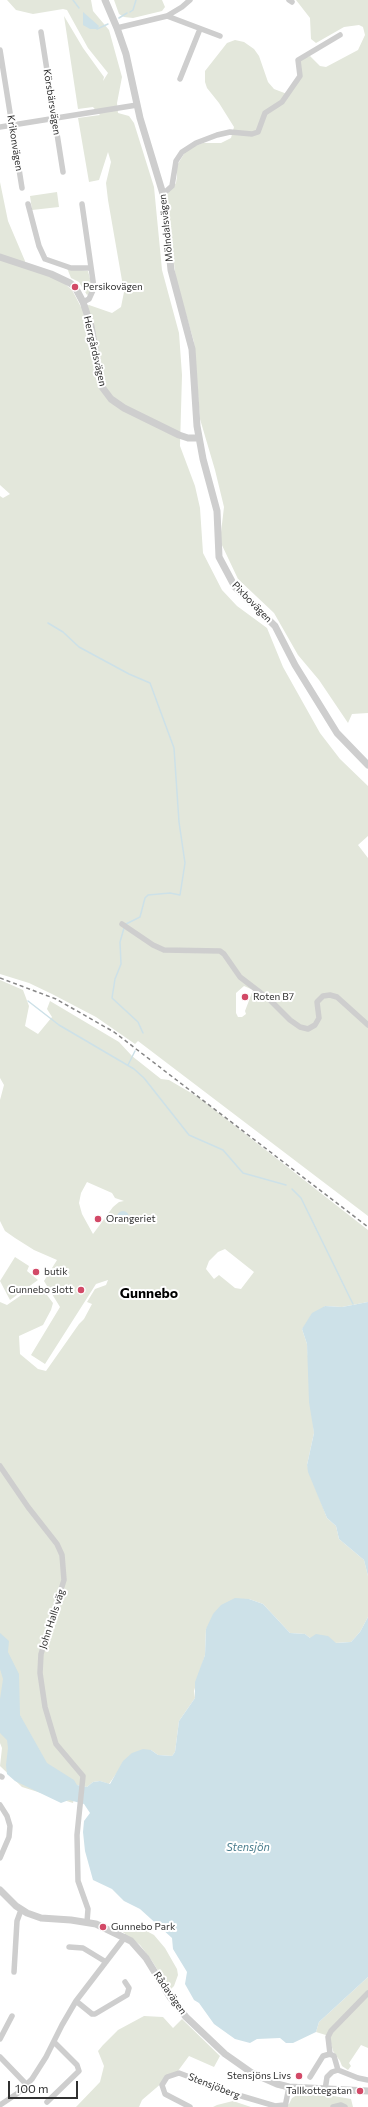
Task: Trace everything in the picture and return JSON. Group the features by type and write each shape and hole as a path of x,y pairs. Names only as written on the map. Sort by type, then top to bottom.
{"street":[{"name":"Mölndalsvägen","path":"105,0 118,28 130,72 137,106 163,194 171,270 192,349 195,412 199,438"},
{"path":"118,28 134,22 166,16 182,7 190,0"},
{"path":"166,16 220,36"},
{"path":"180,79 200,29"},
{"name":"Körsbärsvägen","path":"41,32 63,172"},
{"path":"163,194 172,186 176,161 182,152 196,143 217,135 230,132 252,134 258,132 265,113 282,102 300,76 298,60 340,35"},
{"name":"Krikonvägen","path":"0,50 22,188"},
{"path":"0,127 137,106"},
{"path":"28,204 39,246 45,259 71,268 91,268"},
{"path":"82,204 94,292 83,302"},
{"name":"Herrgårdsvägen","path":"0,257 70,282 83,302 96,346 100,378 107,394 124,408 179,435 188,438 199,438"},
{"name":"Pixbovägen","path":"199,438 217,511 217,550 223,567 238,591 275,626 295,665 333,728 368,764"},
{"path":"122,924 153,945 164,950 220,951 224,954 240,977 270,1000 284,1015 300,1027 308,1029 315,1025 319,1018 317,1002 324,996 330,995 337,997 368,1025"},
{"name":"John Halls väg","path":"0,1466 28,1507 51,1535 62,1556 64,1580 41,1654 40,1673 45,1707 56,1744 82,1773 83,1782 76,1835 78,1880 88,1909 87,1922"},
{"path":"0,1805 7,1816 10,1826 9,1837 0,1858"},
{"name":"Rådavägen","path":"0,1890 21,1910 41,1918 87,1922 103,1927 125,1937 135,1944 146,1958 170,1997 186,2017 225,2054 261,2077 277,2084 290,2087 325,2090 368,2091"},
{"path":"14,1972 17,1921 21,1910"},
{"path":"0,2105 26,2085 40,2067 76,2001 125,1937"},
{"path":"69,1947 83,1948 106,1962"},
{"path":"76,2001 92,2014 95,2014 127,1995 129,1988 125,1982"},
{"path":"338,2070 336,2058 330,2054 328,2037 331,2031 368,1993"},
{"path":"0,2039 12,2016"},
{"path":"47,2102 79,2071 77,2065 54,2042"},
{"path":"310,2077 321,2058 330,2054"},
{"path":"0,2057 26,2085"},
{"path":"325,2090 327,2077 332,2072 338,2070 358,2078 368,2080"},
{"name":"Stensjöberg","path":"190,2107 165,2094 162,2085 167,2077 179,2073 251,2099 274,2106 284,2106"},
{"path":"284,2106 290,2087"},
{"path":"333,2107 341,2105 345,2107"}],"shaded area":[{"path":"7,0 91,0 93,11 109,30 122,77 117,103 118,113 129,116 134,123 154,187 162,270 179,333 182,375 180,446 195,486 200,508 203,553 222,590 237,606 267,628 283,667 320,733 340,759 368,786 368,836 358,845 368,858 368,1216 138,1041 135,1044 96,1017 52,994 29,983 0,974 0,496 3,498 10,494 0,485 0,182 8,221 25,261 26,268 64,283 72,290 81,307 89,305 112,313 121,307 124,292 106,183 111,162 108,152 99,180 89,182 78,118 100,115 93,107 78,109 64,16 83,48 104,77 103,81 108,73 88,48 67,10 63,9 33,14 16,10","holes":["244,986 253,990 245,1011 246,1014 242,1017 238,1017 236,1013 236,993"]},
{"path":"114,0 162,0 165,7 162,11 133,18 124,17 119,14"},
{"path":"296,0 368,0 368,713 352,714 348,723 319,680 298,655 274,613 238,579 220,541 224,507 200,419 194,342 176,280 166,195 176,183 176,167 187,149 203,143 221,143 231,138 234,127 219,103 207,88 205,82 205,71 227,43 235,40 244,42 254,49 259,56 268,82 274,89 287,94 299,75 301,59 310,56 320,66 326,67 358,50 365,35 363,27 359,25 344,27 316,43 311,39 310,18"},
{"path":"57,192 59,207 32,210 30,196"},
{"path":"67,268 88,271 92,286 89,294 87,295 79,282 71,278"},
{"path":"0,980 23,990 29,1006 25,1026 38,1034 52,1017 47,1009 50,1001 119,1042 132,1056 161,1079 169,1080 198,1097 368,1230 368,1302 342,1307 325,1306 302,1329 307,1344 314,1433 307,1465 327,1518 336,1526 339,1539 364,1560 368,1576 368,1617 360,1632 351,1642 335,1643 310,1638 305,1634 290,1633 263,1604 249,1599 206,1629 205,1655 194,1691 195,1698 179,1721 175,1752 172,1756 158,1755 151,1750 116,1774 109,1784 100,1781 93,1782 87,1787 77,1785 73,1803 22,1787 0,1766 2,1748 0,1743 0,1302 7,1305 33,1287 44,1291 53,1303 43,1325 19,1336 20,1354 38,1369 46,1371 84,1319 92,1304 87,1302 95,1289 106,1285 108,1280 96,1284 45,1364 31,1355 60,1307 44,1281 57,1260 34,1250 15,1238 5,1231 0,1221 0,1100 4,1085 0,1078","holes":["87,1182 112,1193 115,1198 124,1201 119,1202 113,1207 93,1234 82,1214 79,1203 81,1193","225,1249 254,1272 241,1289 235,1288 219,1275 214,1279 206,1269 209,1261 218,1252"]},
{"path":"15,1257 29,1266 27,1271 38,1280 10,1300 0,1281"},
{"path":"121,1926 139,1927 154,1935 165,1948 177,1969 178,1975 174,1986 170,1990 140,1945 120,1930"},
{"path":"368,1977 368,2048 361,2045 349,2063 351,2066 348,2070 342,2066 333,2051 329,2036 316,2032 319,2022"},
{"path":"144,2016 163,2017 173,2028 182,2019 220,2056 214,2067 189,2056 175,2075 171,2075 142,2100 139,2107 76,2107 100,2082 104,2066 98,2051 118,2030"},
{"path":"297,2095 328,2095 351,2099 353,2107 283,2107 289,2104 292,2098"},
{"path":"233,2101 251,2107 213,2107 217,2105"}],"water":[{"path":"83,12 99,26 97,29 90,29 83,25"},
{"path":"121,1211 125,1211 129,1217 125,1223 121,1223 117,1219 117,1215"},
{"path":"368,1302 368,1576 364,1560 339,1539 336,1526 327,1518 308,1472 307,1465 314,1433 309,1402 307,1344 302,1329 312,1313 325,1306 342,1307"},
{"name":"Stensjön","path":"235,1598 249,1599 263,1604 290,1633 305,1634 310,1638 316,1634 328,1636 336,1643 351,1642 360,1632 368,1617 368,1977 319,2022 316,2032 293,2043 286,2043 280,2038 257,2039 250,2043 235,2039 214,2024 199,2003 194,2000 185,1984 187,1972 173,1949 172,1938 140,1909 124,1901 112,1889 93,1880 85,1851 83,1832 84,1821 90,1813 84,1804 69,1800 61,1803 15,1781 7,1774 7,1740 0,1733 0,1699 3,1679 0,1669 0,1633 9,1641 8,1652 19,1674 20,1715 47,1763 74,1780 77,1785 87,1787 93,1782 100,1781 110,1784 123,1761 132,1753 143,1749 151,1750 158,1755 172,1756 175,1752 179,1721 195,1698 195,1682 205,1655 206,1629 213,1614 221,1605"}],"waterway":[{"path":"73,0 79,8"},
{"path":"130,12 133,10 136,0"},
{"path":"119,18 127,13"},
{"path":"96,28 97,29 108,24"},
{"path":"48,623 63,632 79,647 129,674 150,683 174,748 179,822 185,863 180,895 170,893 148,895 145,898 140,917 126,924"},
{"path":"124,928 120,942 121,964 115,979 112,998 138,1022 143,1033"},
{"path":"28,1001 59,1025 134,1069 144,1078 189,1135 223,1150 243,1173 286,1185"},
{"path":"128,1065 135,1051"},
{"path":"292,1189 301,1198 353,1304"}],"railway":[{"path":"0,978 56,999 114,1032 368,1227"}],"place":[{"name":"Persikovägen","path":"75,287"},
{"name":"Roten B7","path":"245,997"},
{"name":"Orangeriet","path":"98,1219"},
{"name":"butik","path":"36,1272"},
{"name":"Gunnebo slott","path":"81,1290"},
{"name":"Gunnebo Park","path":"103,1927"},
{"name":"Stensjöns Livs","path":"299,2076"},
{"name":"Tallkottegatan","path":"360,2091"}],"district":[{"name":"Gunnebo","path":"149,1293"}]}
